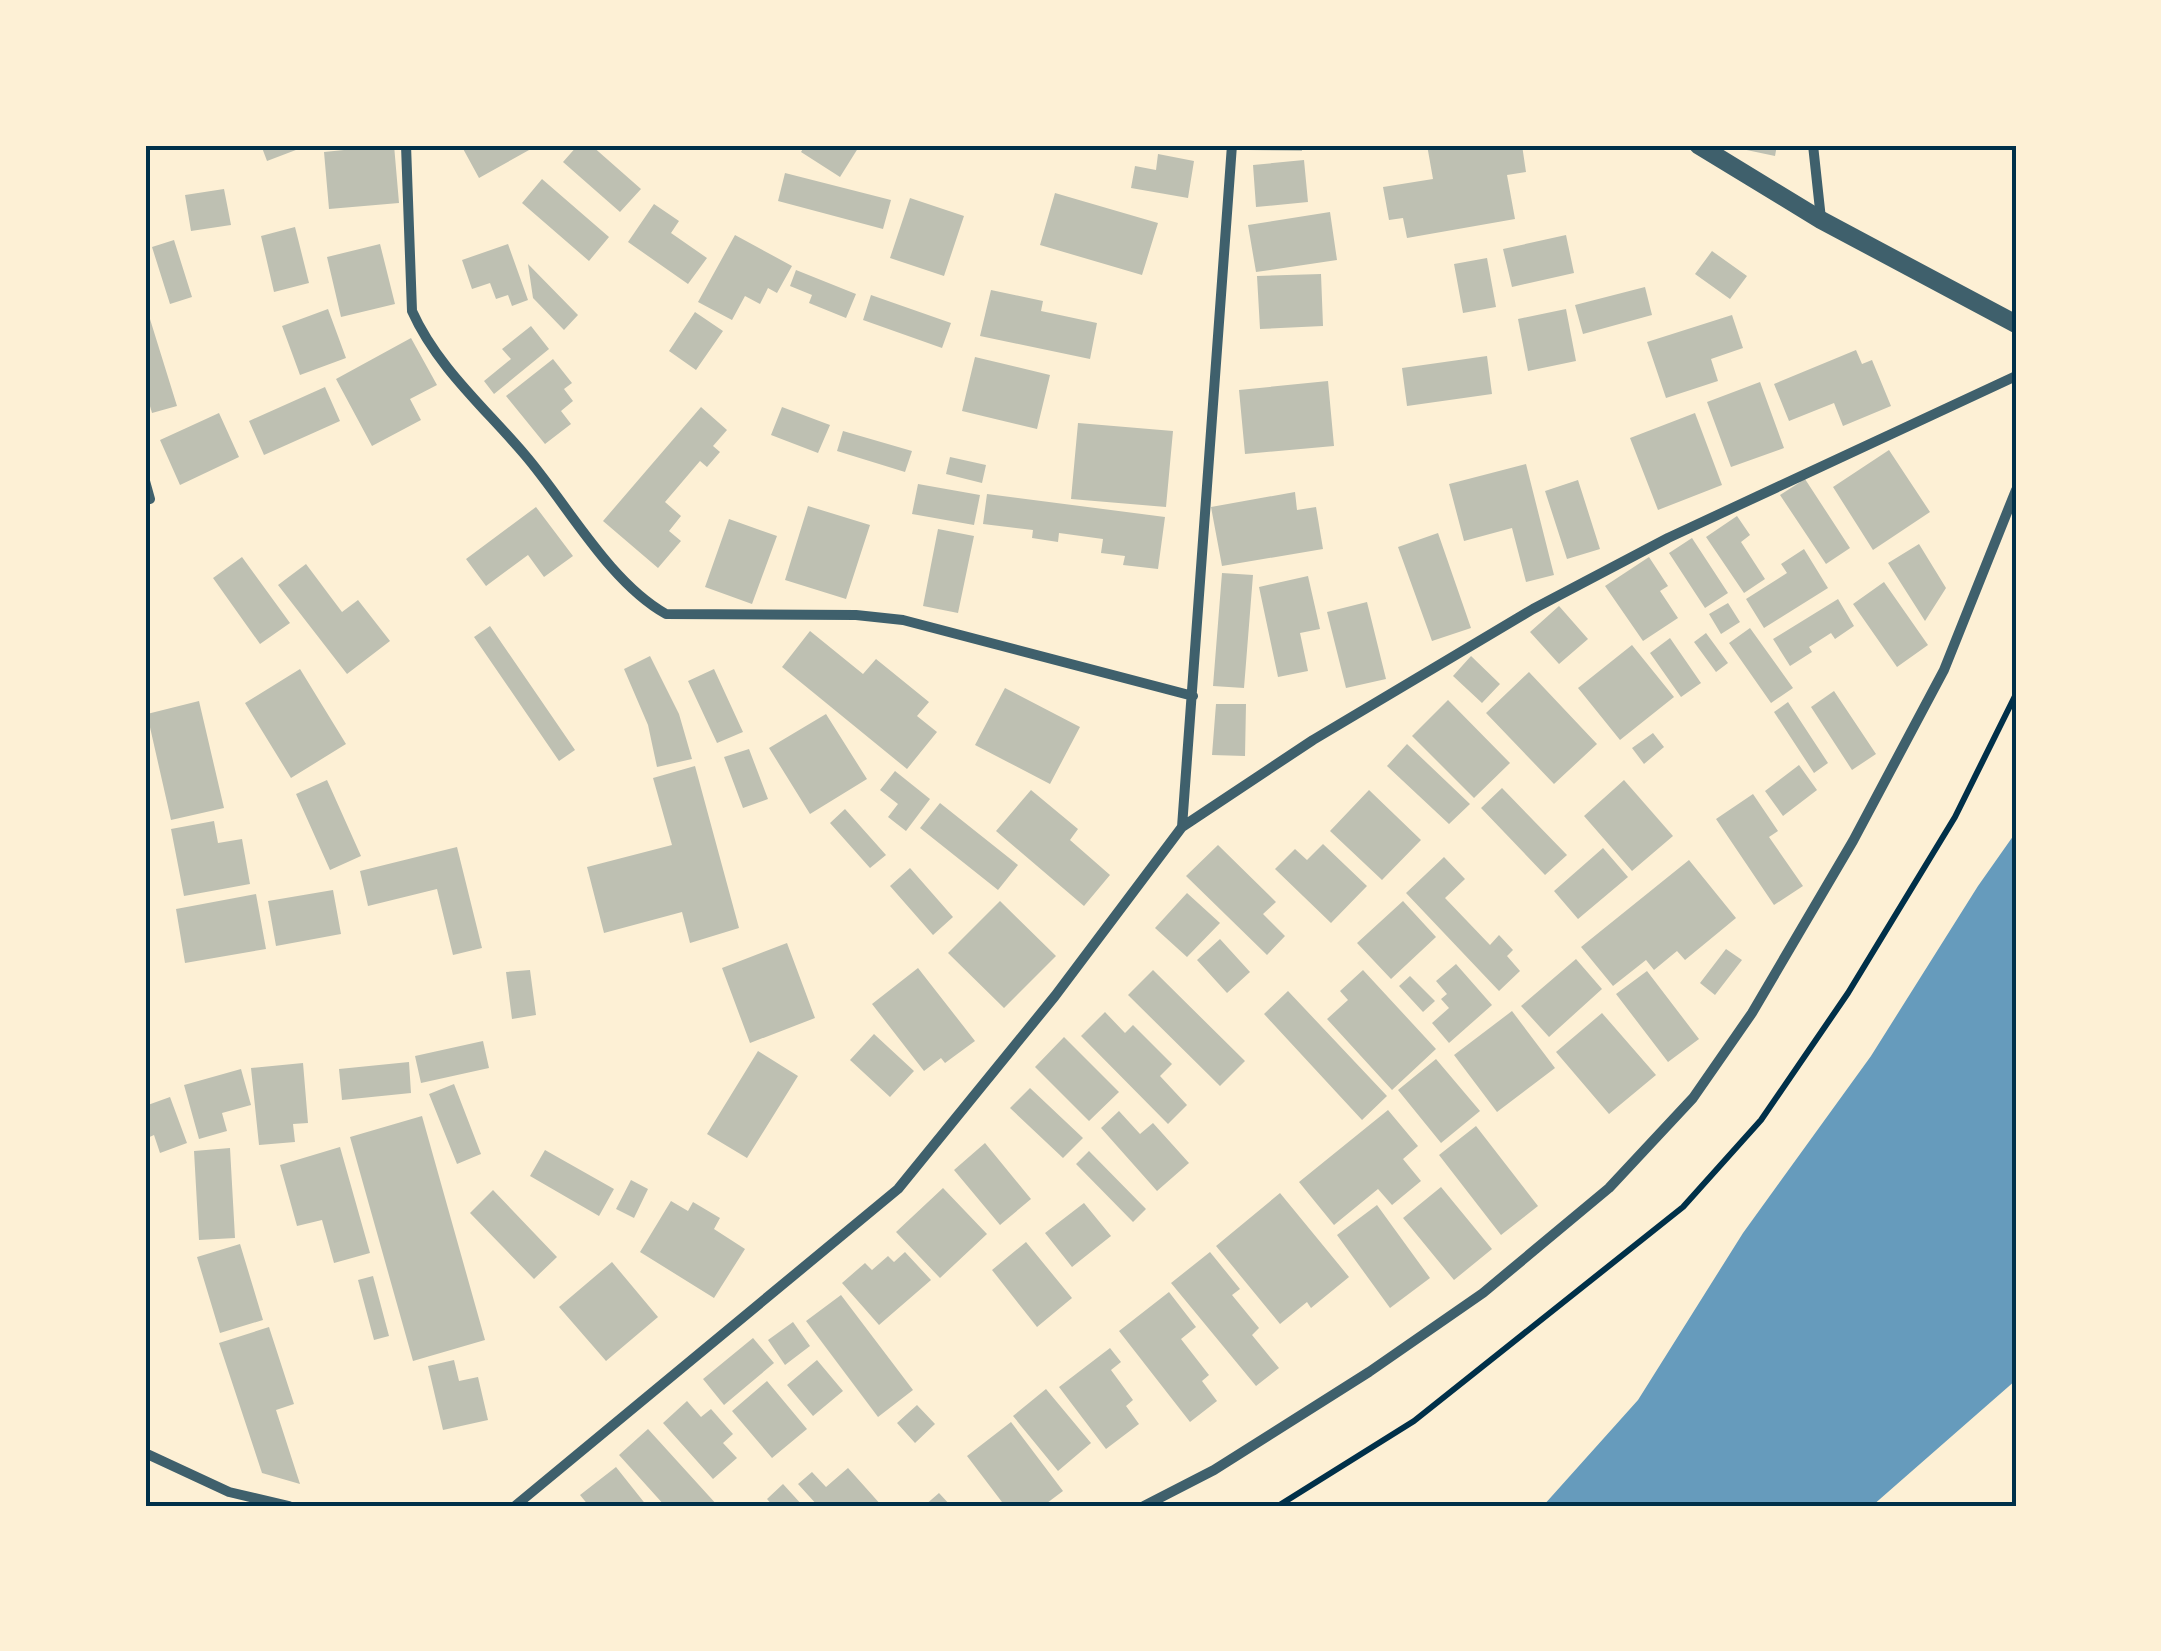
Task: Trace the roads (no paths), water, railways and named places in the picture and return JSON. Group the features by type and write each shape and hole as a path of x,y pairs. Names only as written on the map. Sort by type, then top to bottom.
{"street":[{"path":"406,145 412,311 421,330 433,350 648,604 666,614 856,615 903,620 1193,696"},
{"path":"1182,827 1232,145"},
{"path":"1698,145 1821,220 2016,324"},
{"path":"1813,145 1821,220"},
{"path":"515,1506 898,1189 1054,996 1182,827 1313,740 1533,609 1668,538 2016,376"},
{"path":"145,481 150,499"},
{"path":"1144,1506 1214,1470 1369,1372 1482,1294 1609,1188 1693,1098 1762,996 1853,841 1935,687 2016,490"},
{"path":"145,1453 229,1492 289,1506"}],"water":[{"path":"2016,832 2016,1380 1872,1506 1543,1506 1638,1400 1743,1233 1871,1056"}]}
